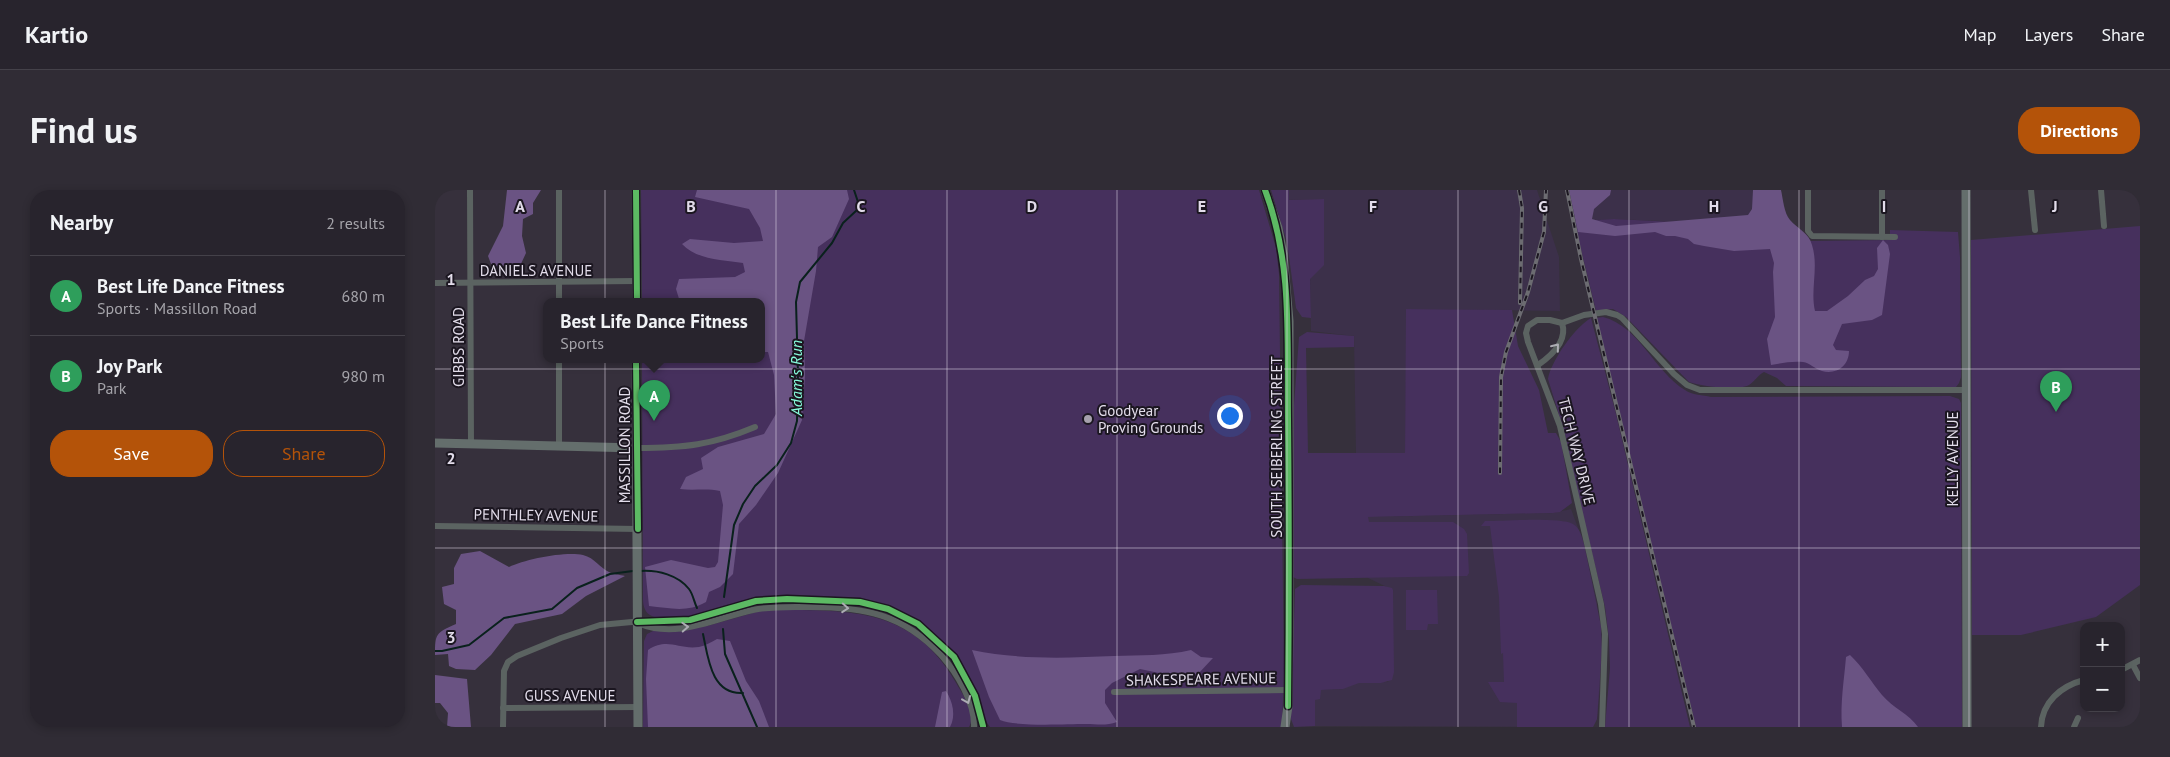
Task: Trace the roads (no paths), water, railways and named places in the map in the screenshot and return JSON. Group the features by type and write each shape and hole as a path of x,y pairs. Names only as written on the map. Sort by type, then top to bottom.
{"main road":[{"path":"636,190 637,298"},
{"name":"SOUTH SEIBERLING STREET","path":"1265,190 1274,215 1283,254 1289,321 1288,706 1285,727"},
{"name":"KELLY AVENUE","path":"1966,190 1967,727"},
{"name":"MASSILLON ROAD","path":"636,363 638,727"},
{"path":"435,443 637,448"},
{"name":"SOUTH SEIBERLING STREET","path":"1288,706 1292,727"}],"street":[{"name":"GIBBS ROAD","path":"471,190 471,444"},
{"path":"559,190 559,298"},
{"path":"1807,190 1808,231 1814,237 1895,237"},
{"path":"1882,190 1882,237"},
{"path":"2031,190 2035,230"},
{"path":"2101,190 2104,226"},
{"name":"DANIELS AVENUE","path":"435,282 636,281"},
{"name":"TECH WAY DRIVE","path":"1601,727 1605,643 1602,610 1560,426 1526,337 1528,326 1541,320 1562,323 1606,312 1617,315 1678,378 1687,385 1700,390 1966,390"},
{"path":"1538,365 1546,360 1562,340 1564,331 1562,323"},
{"path":"559,363 559,445"},
{"path":"637,448 697,446 734,436 755,427"},
{"name":"PENTHLEY AVENUE","path":"435,526 637,529"},
{"path":"503,727 504,671 513,658 587,628 609,623 690,620 756,602 787,599 860,602 888,609 918,624 954,657 975,696 984,727 975,727 966,696 946,660 914,631 895,620 877,613 852,608 778,607 753,610 697,627 650,628 637,622"},
{"path":"2125,668 2140,660"},
{"path":"2133,665 2140,678"},
{"path":"2041,727 2043,715 2053,697 2063,688 2080,682"},
{"name":"SHAKESPEARE AVENUE","path":"1114,692 1288,690"},
{"name":"GUSS AVENUE","path":"503,708 638,707"},
{"path":"2074,727 2078,718"}],"waterway":[{"name":"Adam's Run","path":"724,597 734,525 743,504 755,486 777,465 791,443 797,421 796,302 800,282 832,243 843,223 857,210 859,205 854,190"},
{"path":"435,651 469,645 504,618 552,609 577,588 610,574 633,571"},
{"path":"641,571 667,574 679,580 690,591 697,608"},
{"name":"Adam's Run","path":"723,629 725,654 757,727"},
{"path":"703,634 709,663 718,681 724,688 732,692 743,693"}],"railway":[{"path":"1519,190 1522,208 1520,303"},
{"path":"1500,473 1501,377 1506,352 1528,292 1544,232 1546,190"},
{"path":"1567,190 1581,259 1694,727"}],"place":[{"name":"Joy Park","path":"2056,412"},
{"name":"Goodyear Proving Grounds","path":"1088,419"},
{"name":"Best Life Dance Fitness","path":"654,421"}]}
